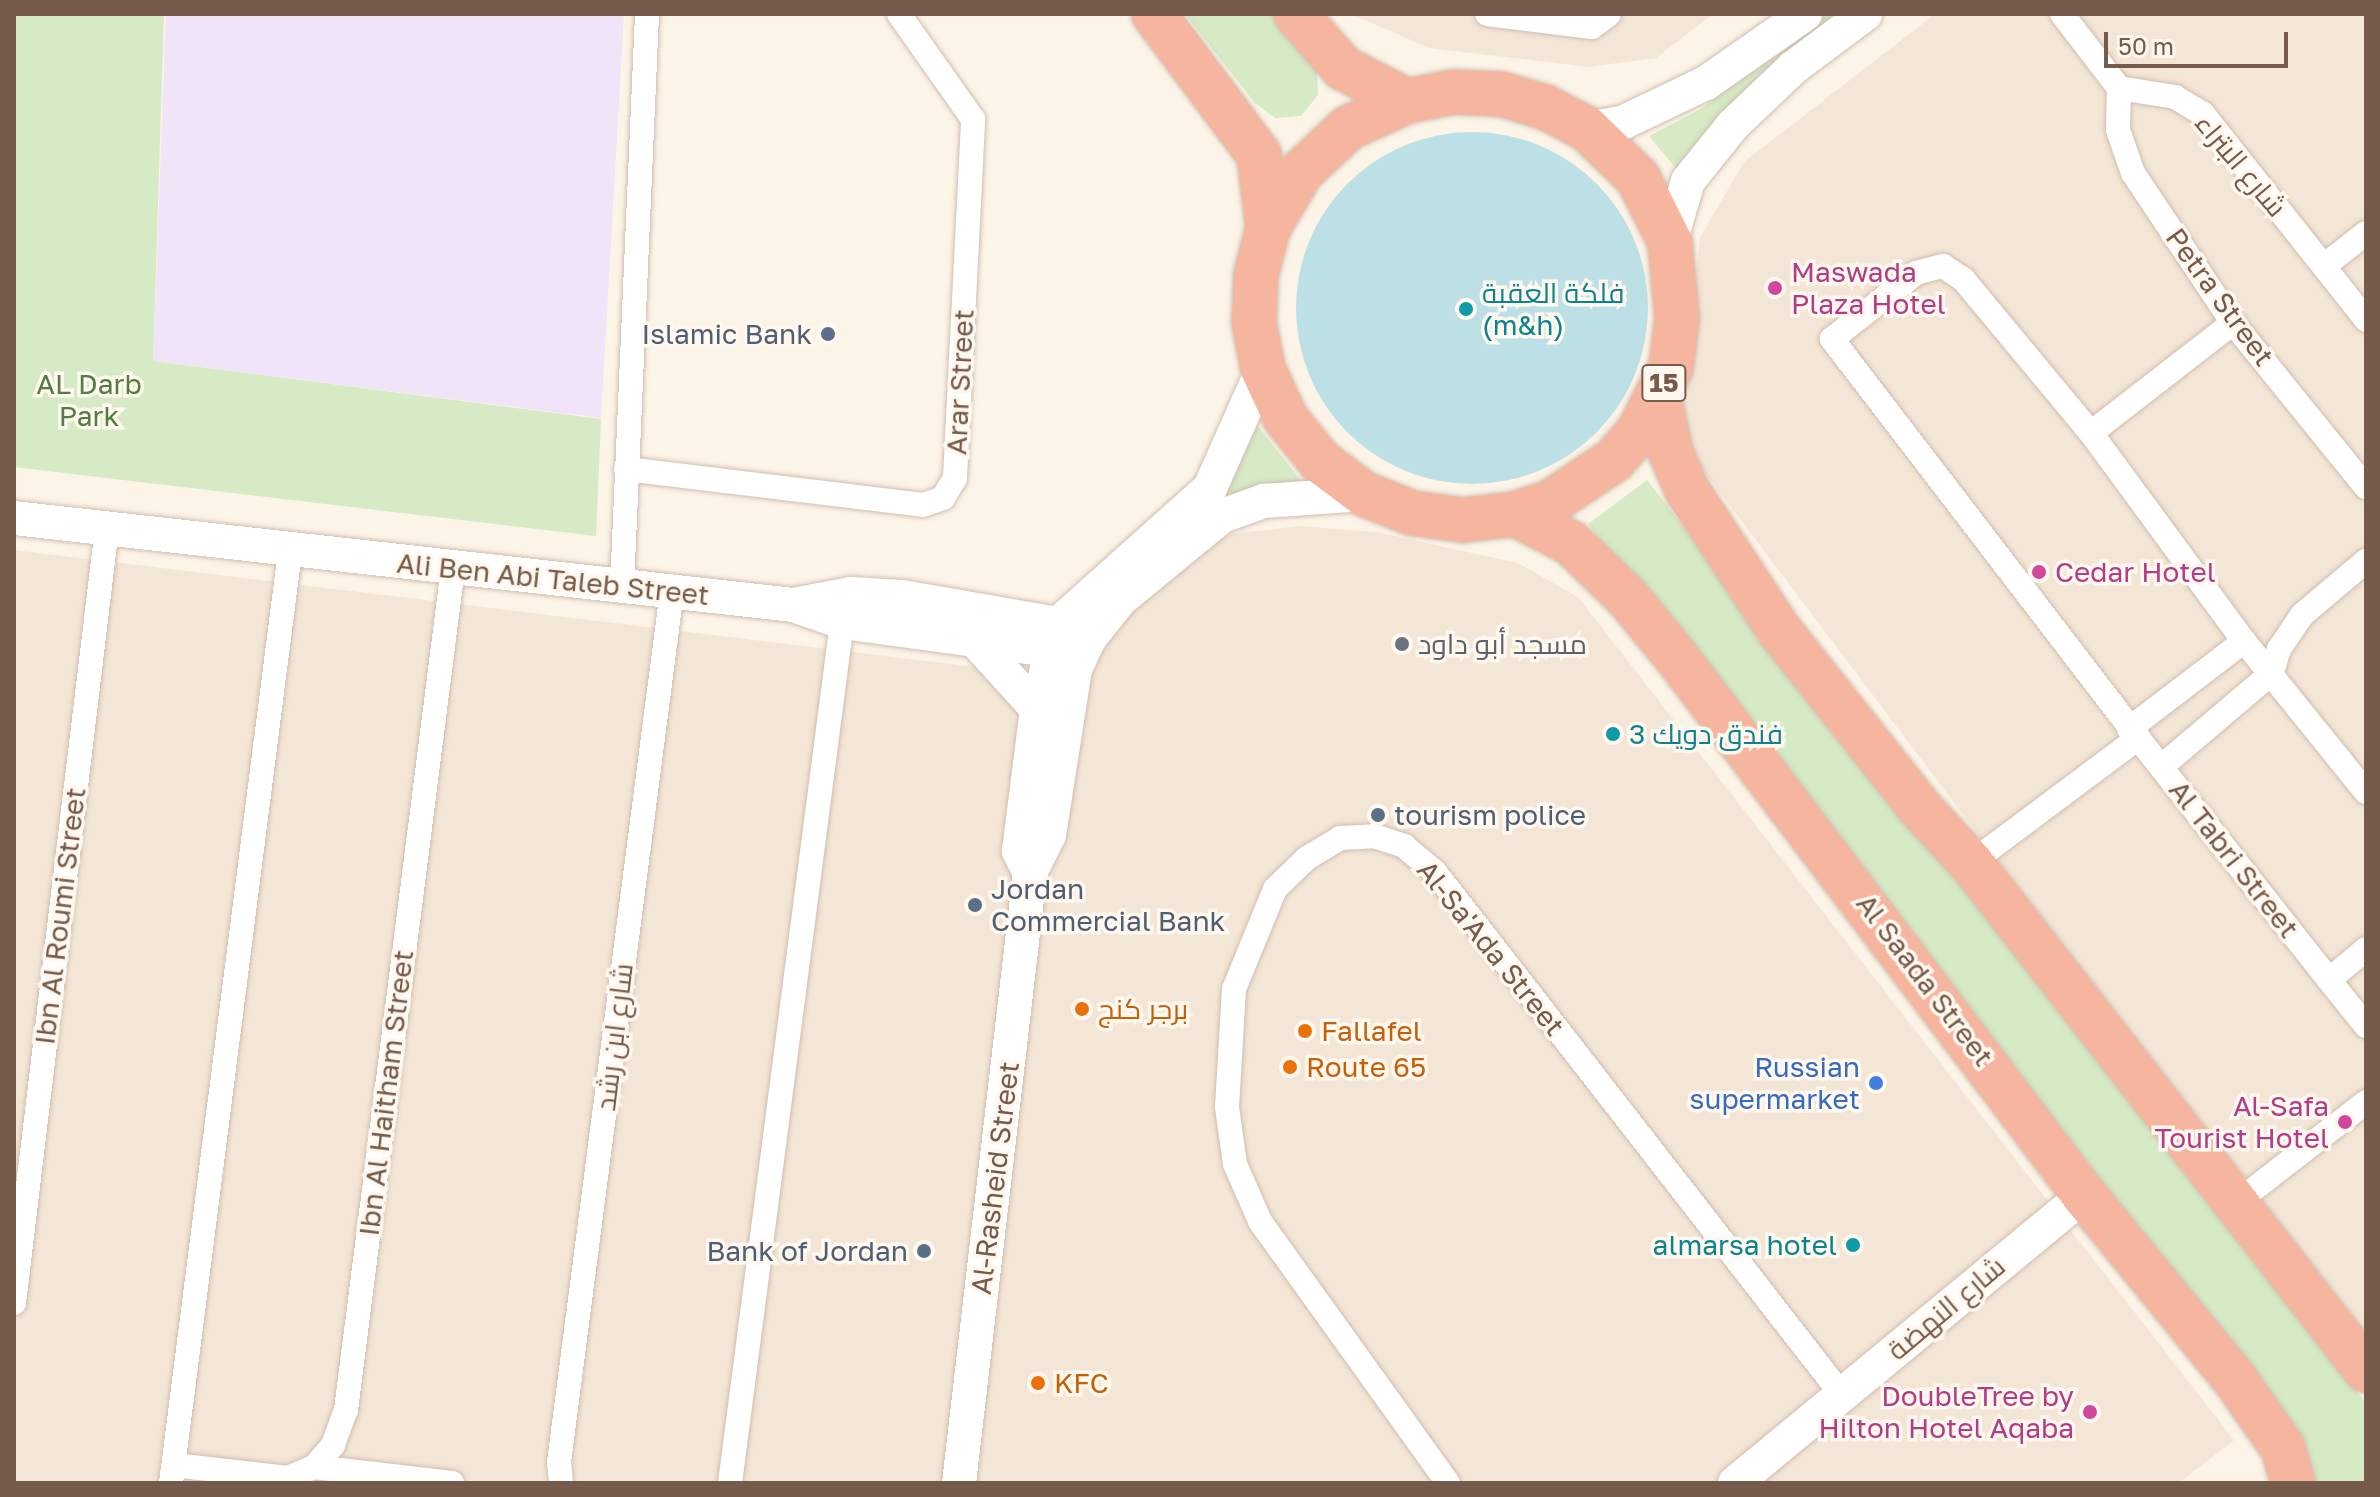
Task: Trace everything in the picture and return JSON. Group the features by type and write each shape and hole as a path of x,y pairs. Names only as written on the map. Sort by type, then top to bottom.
{"highway":[{"name":"15","path":"1154,14 1259,155 1268,228"},
{"path":"1296,14 1343,68 1407,101"},
{"name":"15","path":"1453,92 1500,94 1545,107 1587,129 1638,178 1670,242 1677,271 1677,335 1659,398 1639,431 1585,484 1515,514 1451,518 1412,513 1364,494 1320,461 1286,419 1263,369 1255,290 1268,228 1301,172 1348,128 1407,101 1453,92"},
{"path":"1659,398 1671,453 1717,540 1779,630 1920,808 1971,863 2366,1369"},
{"name":"Al Saada Street","path":"1515,514 1571,543 1627,597 1797,811 2084,1195 2264,1419 2283,1448 2293,1483"}],"main road":[{"path":"1587,129 1622,123 1706,83 1805,14"},
{"name":"15","path":"1670,242 1688,181 1733,125 1794,67 1865,14"},
{"path":"836,609 902,597 1054,637 1210,488 1263,369"},
{"name":"Al-Rasheid Street","path":"959,1483 1030,873 1049,835 1063,723 1075,669 1089,639 1132,588 1222,516 1264,501 1364,494"},
{"name":"Ali Ben Abi Taleb Street","path":"14,518 290,551 836,609 972,637 1089,639"},
{"path":"972,637 1037,709"},
{"name":"Al-Rasheid Street","path":"1030,873 1019,851 1037,709 1054,637"},
{"name":"شارع النهضة","path":"1735,1483 2084,1195"}],"street":[{"path":"622,587 647,14"},
{"name":"Arar Street","path":"626,469 923,505 943,498 955,478 973,119 899,14"},
{"path":"1487,14 1592,27 1609,14"},
{"path":"2062,14 2119,88"},
{"name":"شارع البتراء","path":"2119,88 2175,97 2203,114 2366,320"},
{"name":"Petra Street","path":"2119,88 2123,157 2233,323 2366,487"},
{"path":"2324,266 2366,233"},
{"name":"Al Tabri Street","path":"2091,433 1952,268 1916,273 1832,339 2133,734 2366,1026"},
{"path":"2233,323 2091,433 2244,641 2366,792"},
{"name":"Ibn Al Roumi Street","path":"14,1303 107,528"},
{"path":"290,551 173,1474 288,1478 314,1467 452,1483"},
{"path":"2161,767 2272,673 2279,649 2302,615 2366,561"},
{"name":"Ibn Al Haitham Street","path":"314,1467 333,1445 346,1410 453,568"},
{"name":"شارع ابن رشد","path":"561,1483 559,1462 672,591"},
{"path":"730,1483 836,609"},
{"path":"1971,863 2244,641"},
{"name":"Al-Sa'Ada Street","path":"1448,1483 1260,1221 1235,1164 1227,1107 1234,989 1275,889 1307,858 1340,838 1374,836 1404,846 1435,872 1842,1395"},
{"path":"2329,980 2366,949"},
{"path":"2236,1203 2366,1102"}],"shaded area":[{"path":"166,14 624,14 601,418 153,361"},
{"path":"1351,14 1713,14 1656,58 1588,67 1429,48"},
{"path":"1935,14 2366,14 2366,1349 1688,450 1682,397 1700,238 1744,162"},
{"path":"1301,526 1376,532 1518,563 1578,597 2234,1440 2179,1483 14,1483 14,550 1025,673 1230,534"}],"green space":[{"name":"AL Darb Park","path":"14,14 164,14 153,361 601,419 596,536 14,467"},
{"path":"1185,14 1275,14 1317,70 1318,95 1301,116 1275,118 1255,103"},
{"path":"1824,14 1850,14 1680,173 1649,136 1701,109"},
{"path":"1256,424 1307,488 1265,494 1090,610"},
{"path":"1647,480 2366,1403 2366,1483 2303,1483 2120,1228 1588,524"}],"water":[{"path":"1472,132 1506,135 1539,145 1584,172 1608,196 1635,241 1645,274 1648,308 1645,342 1635,375 1608,420 1584,444 1539,471 1506,481 1472,484 1438,481 1405,471 1360,444 1336,420 1309,375 1299,342 1296,308 1299,274 1309,241 1336,196 1360,172 1405,145 1438,135"}],"place":[{"name":"Maswada Plaza Hotel","path":"1775,288"},
{"name":"فلكة العقبة (m&h)","path":"1466,309"},
{"name":"Islamic Bank","path":"828,334"},
{"name":"Cedar Hotel","path":"2039,572"},
{"name":"مسجد أبو داود","path":"1402,644"},
{"name":"فندق دويك 3","path":"1613,734"},
{"name":"tourism police","path":"1378,815"},
{"name":"Jordan Commercial Bank","path":"975,905"},
{"name":"برجر كنج","path":"1082,1009"},
{"name":"Fallafel","path":"1305,1031"},
{"name":"Route 65","path":"1290,1067"},
{"name":"Russian supermarket","path":"1876,1083"},
{"name":"Al-Safa Tourist Hotel","path":"2345,1122"},
{"name":"almarsa hotel","path":"1853,1245"},
{"name":"Bank of Jordan","path":"924,1251"},
{"name":"KFC","path":"1038,1383"},
{"name":"DoubleTree by Hilton Hotel Aqaba","path":"2090,1412"}]}
